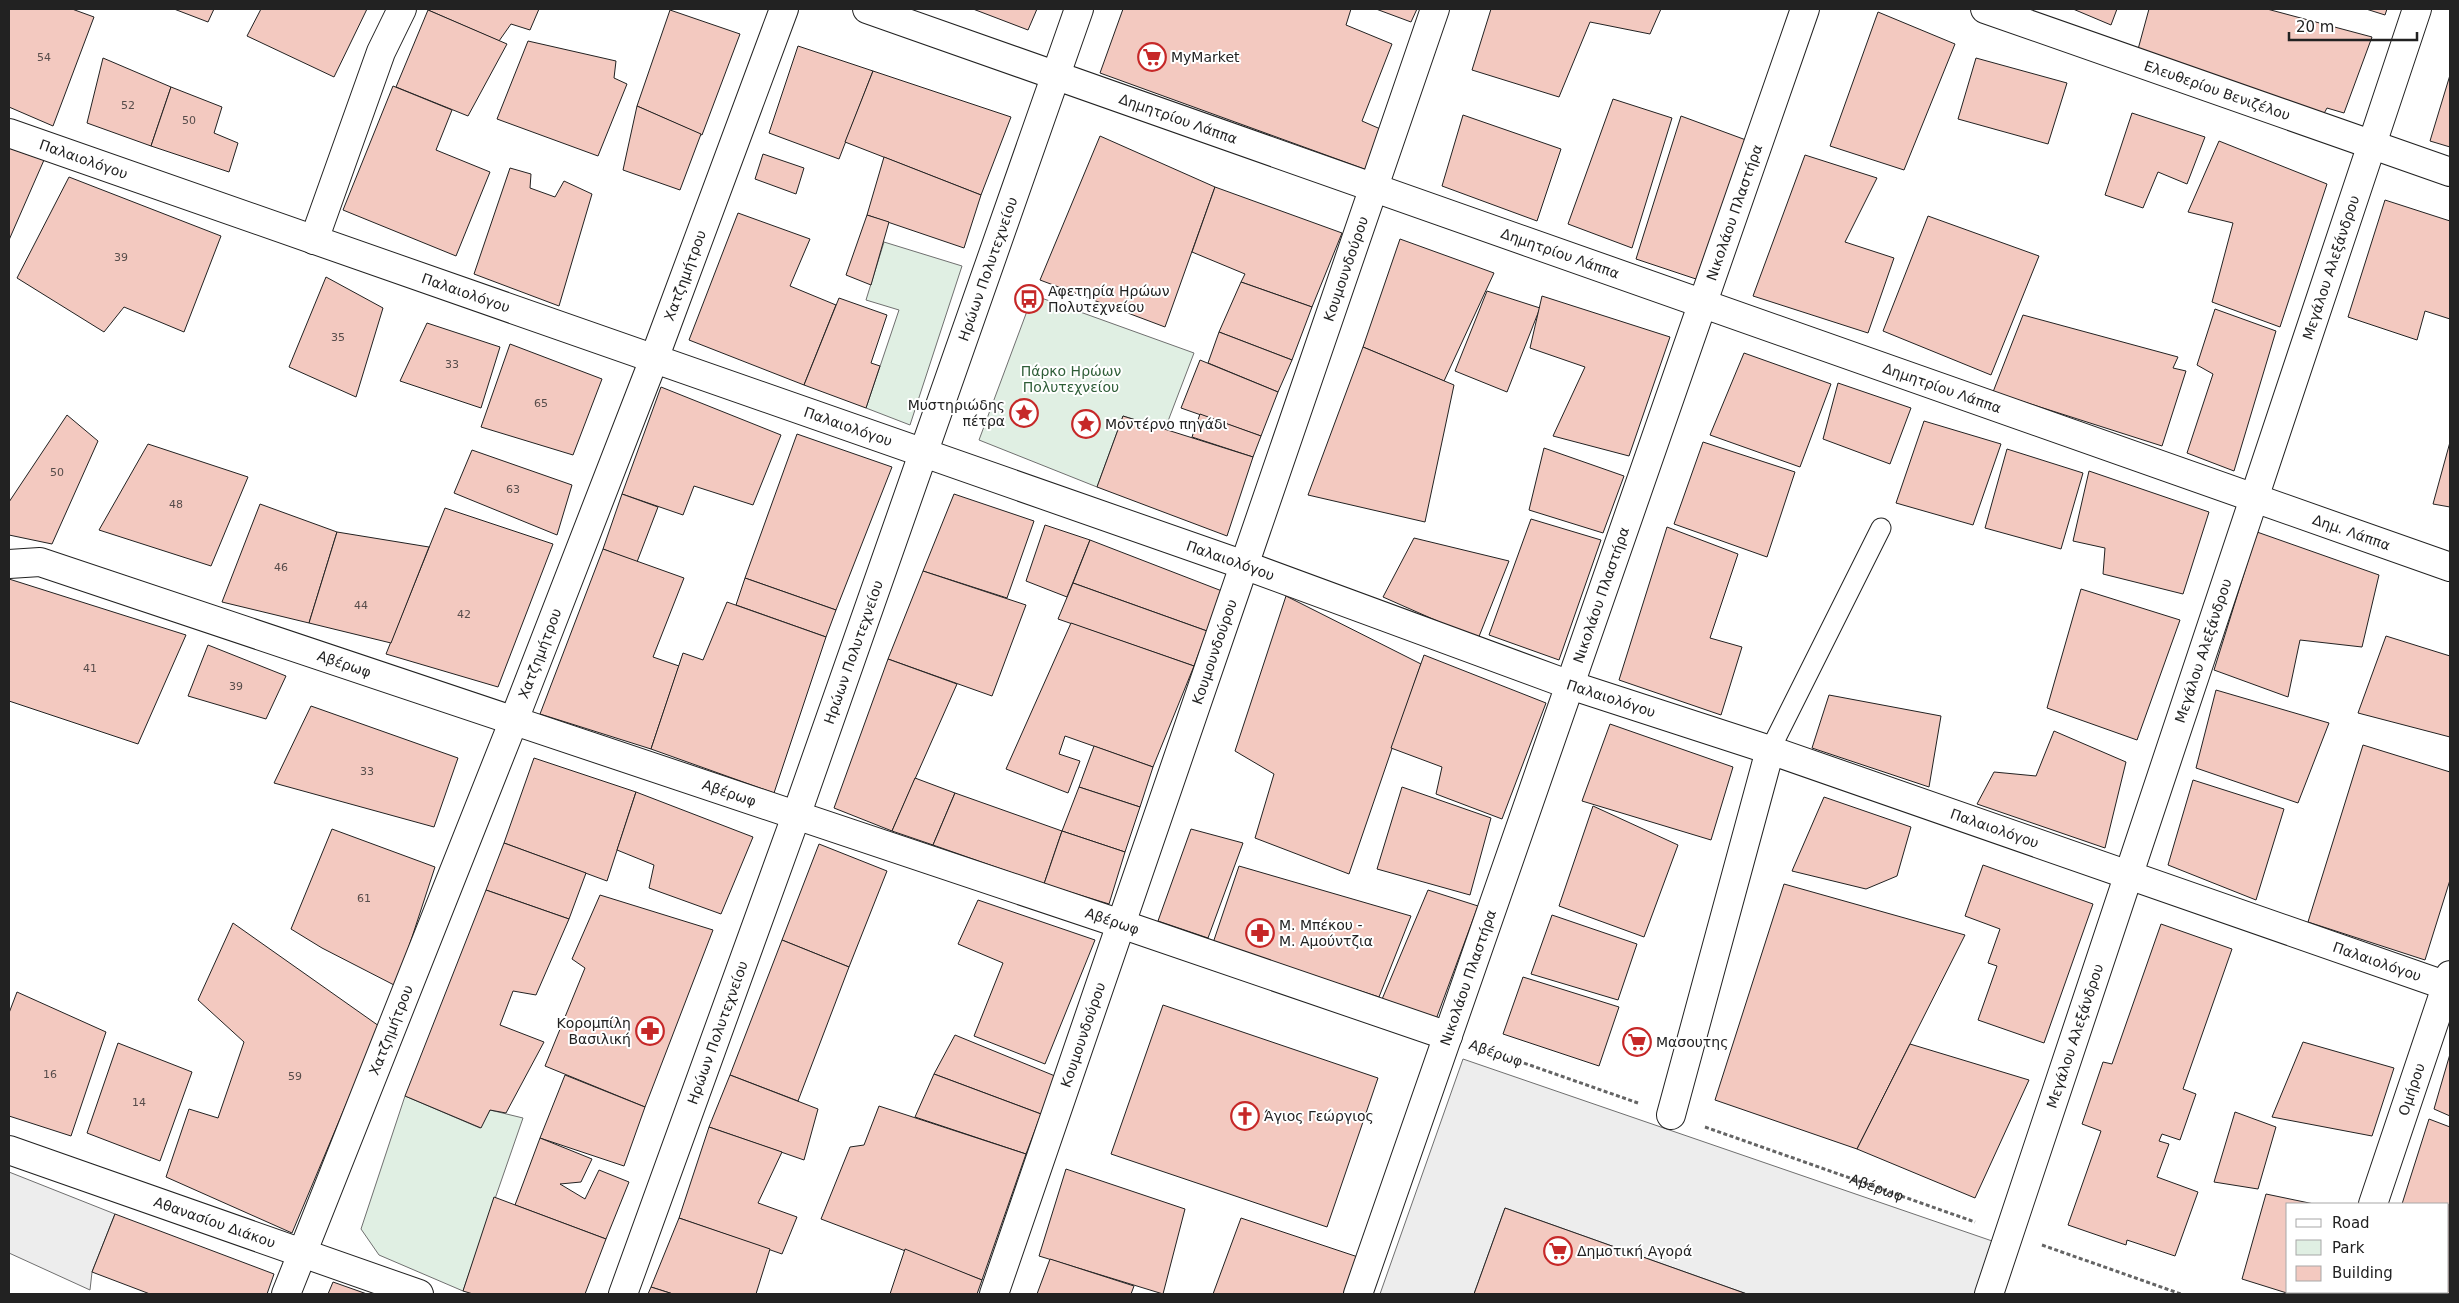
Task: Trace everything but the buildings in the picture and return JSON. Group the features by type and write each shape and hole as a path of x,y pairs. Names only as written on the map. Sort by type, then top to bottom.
{"street":[{"path":"314,240 381,52 402,9"},
{"name":"Χατζημήτρου","path":"286,1294 514,720 654,359 784,9"},
{"name":"Δημητρίου Λάππα","path":"867,9 2253,498"},
{"name":"Ηρώων Πολυτεχνείου","path":"623,1294 796,816 1079,9"},
{"name":"Κουμουνδούρου","path":"994,1294 1435,9"},
{"name":"Νικολάου Πλαστήρα","path":"1358,1294 1704,304 1805,9"},
{"name":"Ελευθερίου Βενιζέλου","path":"1985,9 2450,172"},
{"name":"Μεγάλου Αλεξάνδρου","path":"1989,1294 2253,498 2418,9"},
{"name":"Παλαιολόγου","path":"9,133 1244,566 1570,685 1770,750 2129,875 2449,983"},
{"name":"Δημ. Λάππα","path":"2253,498 2450,567"},
{"name":"Αβέρωφ","path":"9,564 40,562 1121,924 1448,1036"},
{"path":"1671,1115 1770,750"},
{"name":"Ομήρου","path":"2373,1203 2449,983"},
{"name":"Αθανασίου Διάκου","path":"9,1150 419,1294"}],"lane":[{"path":"1770,750 1882,528"}],"path":[{"name":"Αβέρωφ","path":"1448,1036 2181,1294"}],"green space":[{"path":"884,242 962,266 910,425 866,408 899,310 866,300"},
{"name":"Πάρκο Ηρώων Πολυτεχνείου","path":"1033,295 1194,353 1165,429 1123,416 1097,487 979,440"},
{"path":"405,1096 480,1128 490,1110 523,1118 463,1291 379,1255 361,1229"}],"shaded area":[{"path":"1463,1059 1998,1243 1980,1294 1747,1294 1505,1208 1474,1294 1380,1294"},
{"path":"9,1172 115,1214 92,1272 90,1290 9,1253"}],"place":[{"name":"MyMarket","path":"1152,57"},
{"name":"Αφετηρία Ηρώων Πολυτεχνείου","path":"1029,299"},
{"name":"Μυστηριώδης πέτρα","path":"1024,413"},
{"name":"Μοντέρνο πηγάδι","path":"1086,424"},
{"name":"Μ. Μπέκου - Μ. Αμούντζια","path":"1260,933"},
{"name":"Κορομπίλη Βασιλική","path":"650,1031"},
{"name":"Μασουτης","path":"1637,1042"},
{"name":"Άγιος Γεώργιος","path":"1245,1116"},
{"name":"Δημοτική Αγορά","path":"1558,1251"}]}
